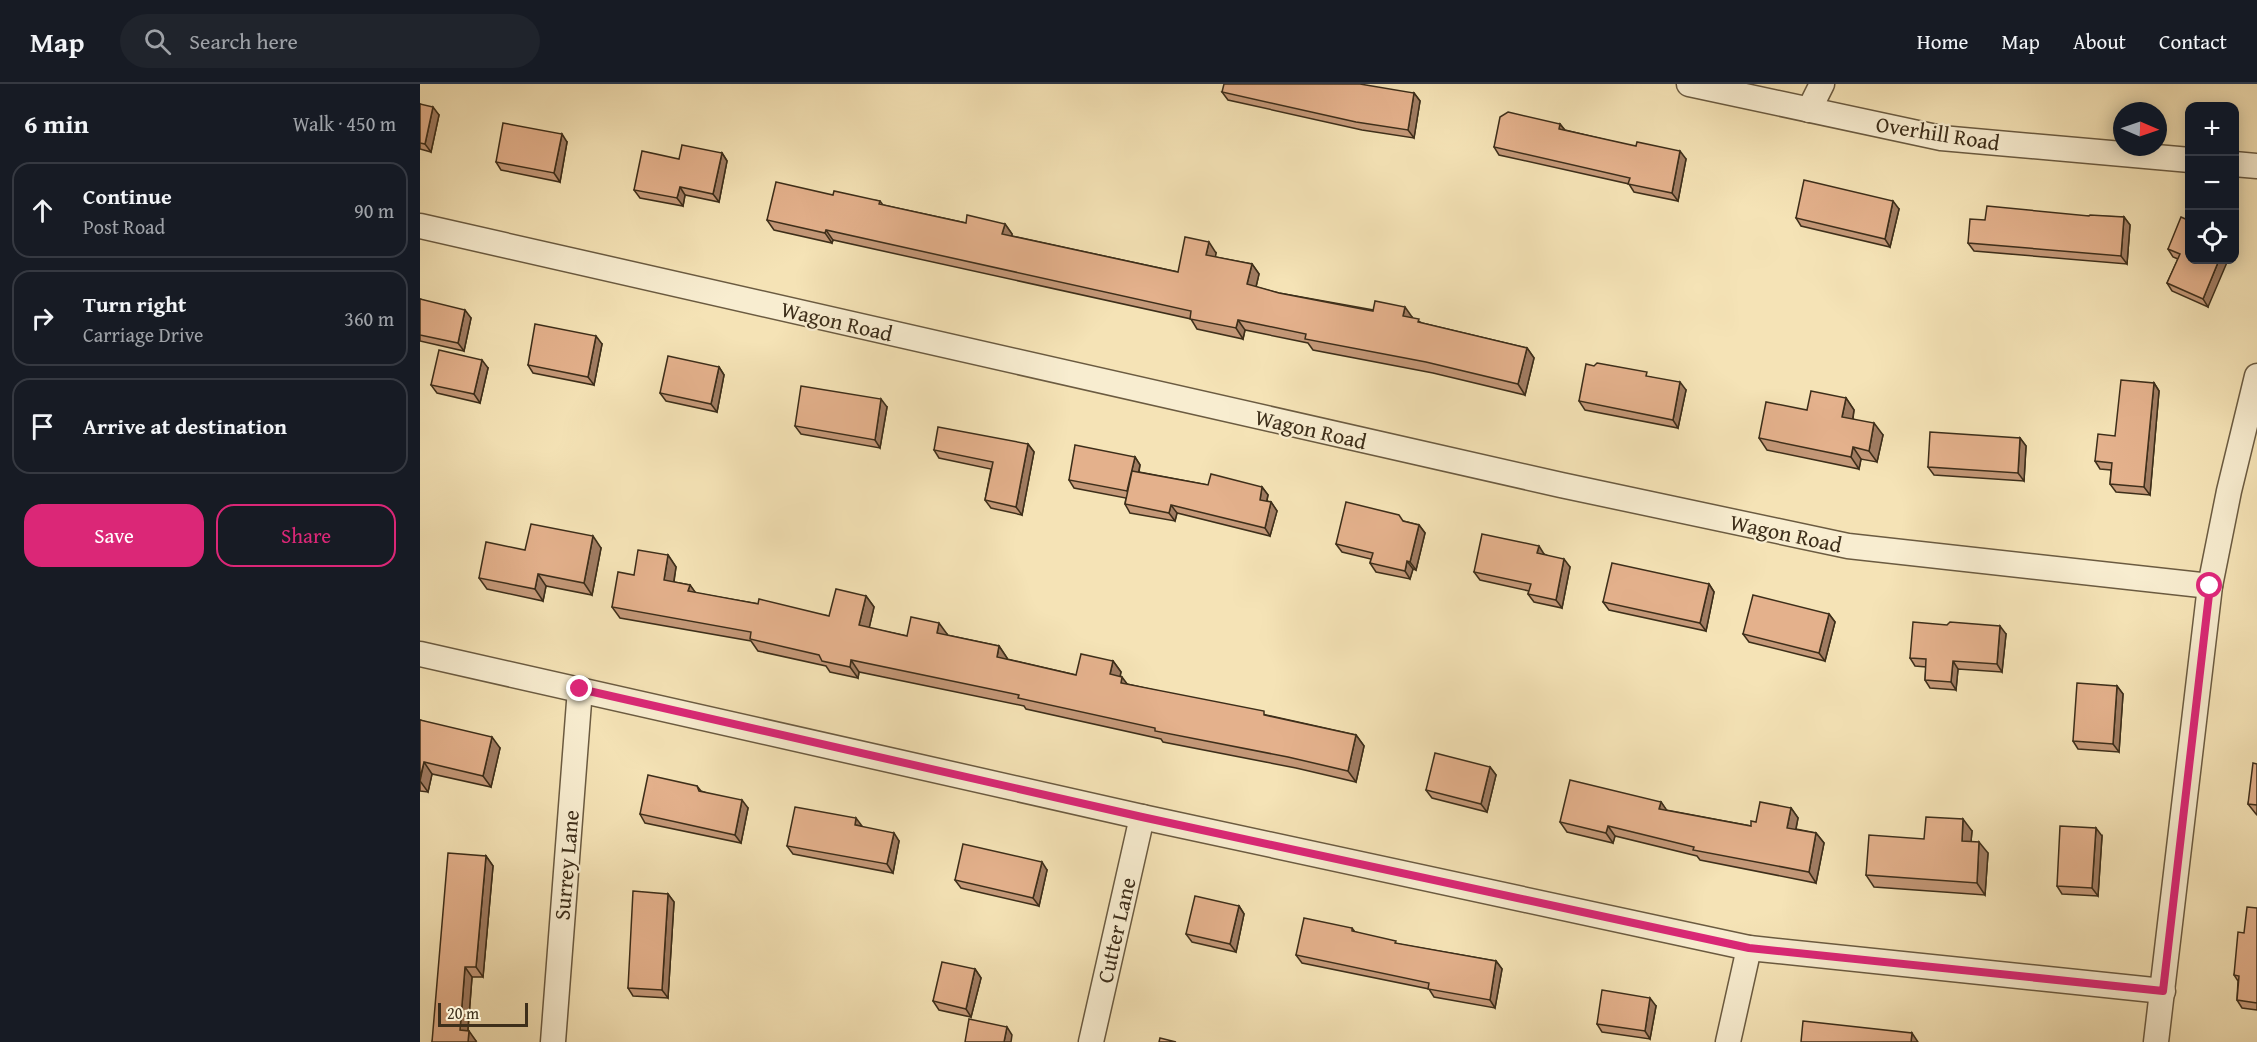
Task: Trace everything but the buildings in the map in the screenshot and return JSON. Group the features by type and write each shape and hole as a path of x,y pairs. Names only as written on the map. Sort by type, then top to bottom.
{"street":[{"name":"Overhill Road","path":"1689,84 1941,138 2185,160"},
{"path":"1809,110 1822,84"},
{"path":"2239,164 2257,166"},
{"name":"Wagon Road","path":"420,226 1550,483 1848,546 2210,586"},
{"path":"2156,1042 2210,586 2229,491 2257,376"},
{"path":"420,654 1142,817 1749,948 2163,991"},
{"name":"Surrey Lane","path":"552,1042 580,689"},
{"name":"Cutter Lane","path":"1091,1042 1142,817"},
{"path":"1728,1042 1749,948"}],"route":[{"path":"580,689 1142,817 1749,948 2163,991 2210,586"}]}
